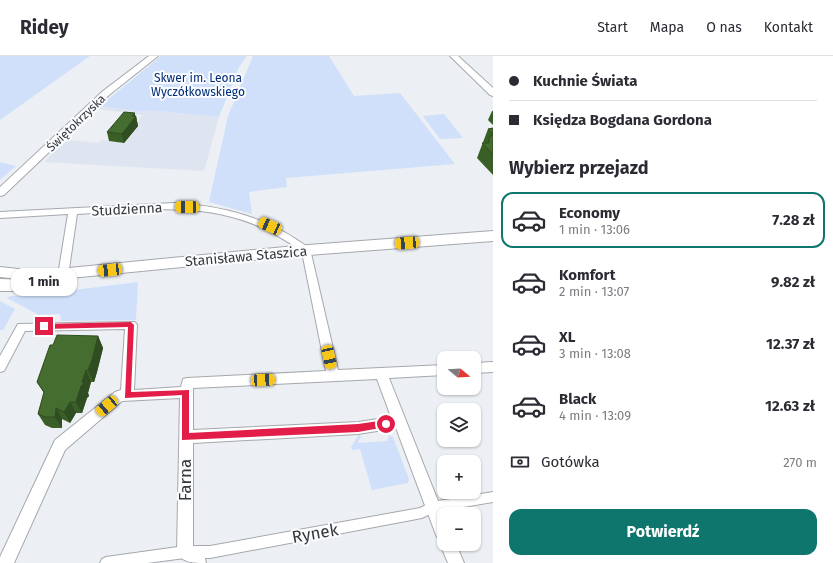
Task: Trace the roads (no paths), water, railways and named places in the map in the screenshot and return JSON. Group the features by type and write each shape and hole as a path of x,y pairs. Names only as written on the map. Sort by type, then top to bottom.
{"main road":[{"name":"Stanisława Staszica","path":"0,285 31,286 493,236"},
{"name":"Stanisława Staszica","path":"0,272 38,276 308,255 493,244"}],"street":[{"name":"Świętokrzyska","path":"0,193 31,166 98,100 154,56"},
{"path":"454,56 493,93"},
{"name":"Studzienna","path":"0,215 174,206 213,208 252,218 270,226 308,255"},
{"path":"64,269 73,212"},
{"path":"308,255 333,376"},
{"path":"0,367 22,327 131,325 127,396"},
{"path":"481,368 493,367"},
{"path":"6,563 60,445 119,396 186,388 333,376 437,370"},
{"path":"381,374 437,519"},
{"name":"Farna","path":"185,552 186,388"},
{"path":"185,437 358,428 399,422"},
{"name":"Rynek","path":"106,563 185,552 210,552 422,513 432,507 493,497"},
{"path":"451,551 456,563"},
{"path":"185,552 195,557 198,560 198,563"}],"park label":[{"name":"Skwer im. Leona Wyczółkowskiego","path":"198,85"}]}
